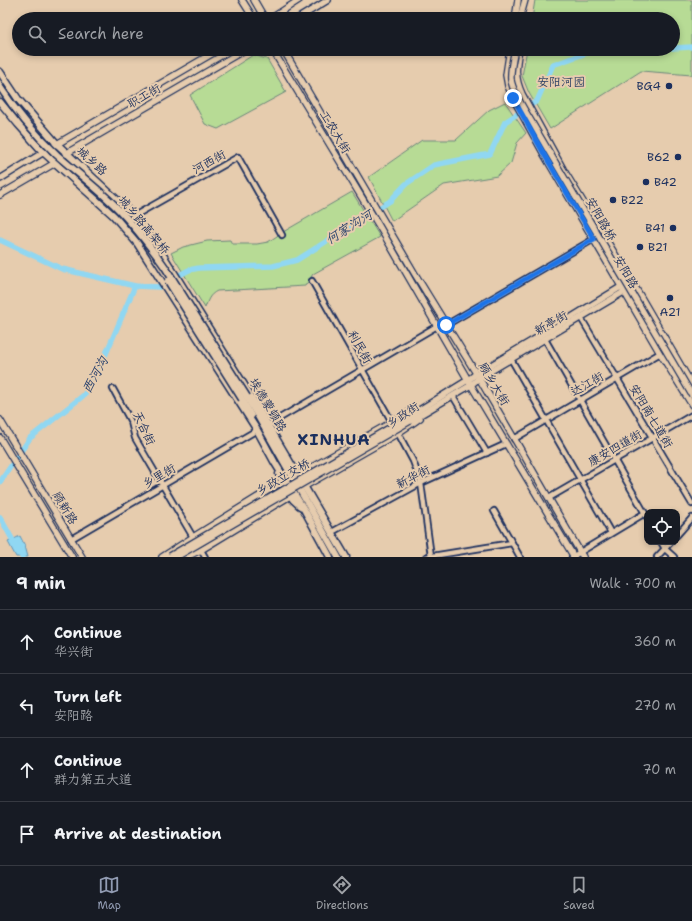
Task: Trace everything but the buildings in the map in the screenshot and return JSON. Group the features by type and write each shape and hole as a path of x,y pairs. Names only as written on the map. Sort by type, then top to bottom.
{"highway":[{"name":"城乡路","path":"0,72 18,99 57,144 134,216 156,244 169,265"},
{"name":"城乡路高架桥","path":"0,87 19,114 42,140 124,214 150,246 165,267 245,398"},
{"name":"城乡路高架桥","path":"0,93 16,116 36,138 121,218 148,249 245,398"},
{"path":"0,102 43,152"},
{"name":"埃德蒙顿路","path":"43,152 114,216 137,243 257,430 275,463 305,510 330,557"},
{"name":"埃德蒙顿路","path":"169,265 255,402 265,425 302,488 338,557"},
{"name":"埃德蒙顿路","path":"245,398 298,475 302,488"},
{"name":"埃德蒙顿路","path":"245,398 247,407 257,430"},
{"path":"275,463 282,482 290,496 305,510"},
{"path":"302,488 346,557"},
{"path":"330,533 342,557"}],"main road":[{"path":"242,0 250,12"},
{"path":"254,0 261,12"},
{"path":"281,12 299,0"},
{"path":"308,12 328,0"},
{"path":"516,12 518,0"},
{"path":"522,12 526,0"},
{"path":"525,12 526,0"},
{"name":"职工街","path":"0,179 43,152 208,56"},
{"name":"职工街","path":"0,195 55,163 67,153 234,56"},
{"name":"工农大街","path":"276,56 379,226"},
{"name":"工农大街","path":"287,56 385,222"},
{"name":"安阳路","path":"509,56 506,75 508,86 513,98 660,353 692,405"},
{"name":"安阳路桥","path":"514,56 511,79 512,86 516,94 692,395"},
{"name":"安阳路","path":"518,56 516,77 518,87 563,169 692,385"},
{"name":"顾乡大街","path":"385,222 582,555"},
{"name":"顾乡大街","path":"379,226 469,383 573,557"},
{"name":"新亭街","path":"477,376 511,359 581,318 623,289 633,284"},
{"path":"477,376 562,323 623,289"},
{"name":"乡政街","path":"409,419 453,396 477,376"},
{"name":"乡政街","path":"298,475 392,422 469,383"},
{"name":"乡政街","path":"409,419 425,406"},
{"name":"乡政街","path":"302,488 398,433 431,408"},
{"name":"乡政立交桥","path":"168,556 409,419"},
{"name":"乡政立交桥","path":"176,557 409,419"},
{"name":"顾新路","path":"0,420 82,557"},
{"name":"顾新路","path":"1,441 72,557"},
{"path":"162,557 282,482"},
{"path":"186,557 201,550 290,496"}],"street":[{"name":"河西街","path":"134,216 238,157 282,235"},
{"path":"446,325 594,239"},
{"name":"利民街","path":"312,281 392,422"},
{"name":"安阳南七道街","path":"581,318 692,504"},
{"path":"265,425 437,326"},
{"path":"545,339 644,512"},
{"name":"达江街","path":"514,439 670,347"},
{"path":"511,359 611,533"},
{"name":"天合街","path":"113,389 131,422 136,438 193,537"},
{"path":"453,396 487,453"},
{"name":"康安四道街","path":"549,498 692,415"},
{"name":"乡里街","path":"72,539 257,430"},
{"path":"398,433 413,460 421,483 429,557 512,543"},
{"name":"新华街","path":"330,533 421,483 506,444"},
{"path":"494,511 520,557"},
{"path":"573,557 582,555 611,533 644,516"},
{"path":"680,532 692,518"},
{"path":"663,545 674,557"},
{"path":"658,557 668,545"},
{"path":"201,550 205,557"}],"green space":[{"name":"安阳河园","path":"535,0 692,0 692,75 641,71 550,129 529,93 522,76 526,56 680,56 680,12 533,12"},
{"path":"251,56 267,59 286,92 218,129 205,124 190,95"},
{"name":"安阳河园","path":"505,102 526,133 517,143 511,163 497,176 444,185 392,221 369,177 422,140 456,140 489,110"},
{"path":"352,192 380,237 313,274 305,286 217,291 210,296 205,308 171,253 183,247 207,241 230,240 232,244 257,244 268,242"}],"water":[{"path":"20,536 28,557 16,557 8,542"}],"waterway":[{"name":"何家沟河","path":"680,48 692,47"},
{"name":"何家沟河","path":"174,278 189,270 199,268 273,266 297,260 390,201 406,184 434,165 490,154 505,122 537,101 553,65 578,56"},
{"name":"何家沟河","path":"0,240 62,269 135,286 159,287 166,283"},
{"name":"西河沟","path":"0,482 30,438 84,395 99,370 135,286"},
{"name":"西河沟","path":"0,517 22,557"}],"place":[{"name":"BG4","path":"669,86"},
{"name":"B62","path":"678,157"},
{"name":"B42","path":"646,182"},
{"name":"B22","path":"613,200"},
{"name":"B41","path":"673,228"},
{"name":"B21","path":"640,247"},
{"name":"A21","path":"670,298"}],"district":[{"name":"XINHUA","path":"334,439"}],"route":[{"path":"446,325 594,239 513,98"}]}
